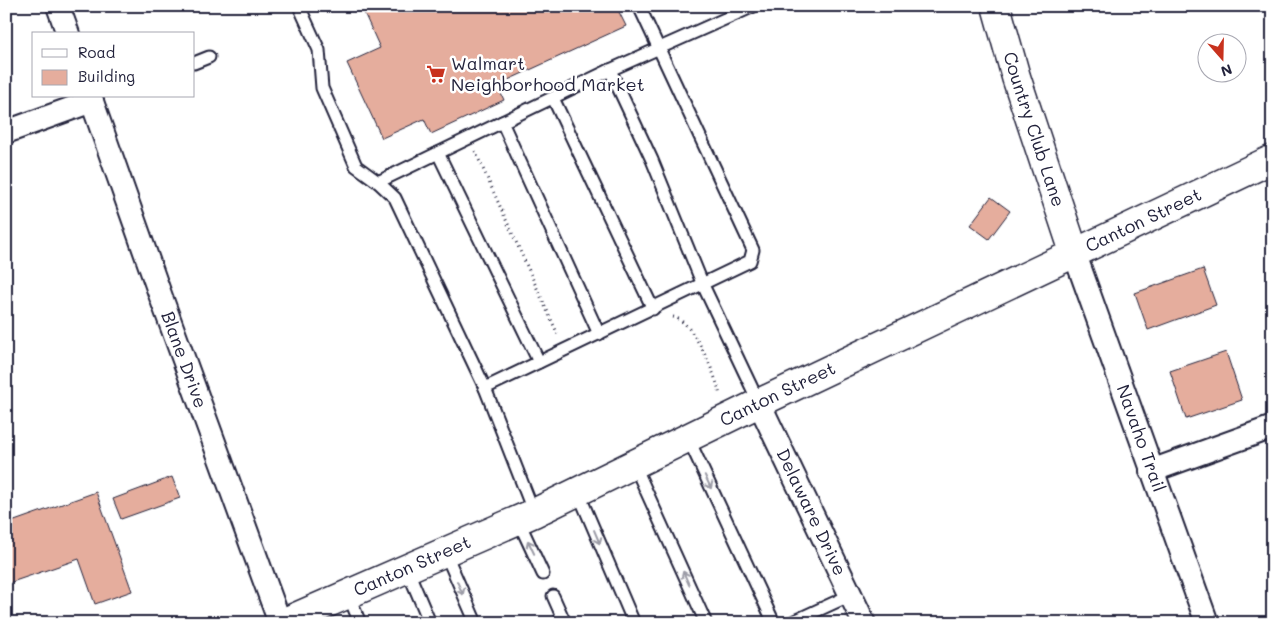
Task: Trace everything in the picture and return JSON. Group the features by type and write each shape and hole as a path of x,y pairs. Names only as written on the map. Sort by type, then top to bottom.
{"main road":[{"name":"Country Club Lane","path":"996,6 1016,77 1074,252"},
{"name":"Canton Street","path":"286,622 526,517 1074,252 1273,159"}],"street":[{"path":"58,6 67,32"},
{"path":"6,132 96,98"},
{"name":"Blane Drive","path":"96,98 161,297 286,622"},
{"name":"Navaho Trail","path":"1074,252 1206,623"},
{"name":"Delaware Drive","path":"759,403 864,623"},
{"path":"1151,471 1273,427"}],"lane":[{"path":"299,6 318,50 322,88 356,166 378,182 395,198 485,388 543,574"},
{"path":"485,388 750,261 753,250 639,6"},
{"path":"378,182 610,70 754,6"},
{"path":"195,63 209,57"},
{"path":"610,70 652,160 703,285 759,403"},
{"path":"553,98 653,309"},
{"path":"502,122 599,334"},
{"path":"438,153 539,362"},
{"path":"688,438 774,623"},
{"path":"634,464 706,623"},
{"path":"578,492 634,623"},
{"path":"445,552 476,623"},
{"path":"407,569 430,623"},
{"path":"348,594 360,623"},
{"path":"790,623 852,595"},
{"path":"553,596 565,623"}],"building":[{"name":"Walmart Neighborhood Market","path":"361,6 616,6 626,26 497,85 504,100 431,134 424,119 382,138 347,63 380,48"},
{"path":"991,197 1010,211 989,239 970,225"},
{"path":"1203,269 1216,305 1148,330 1135,293"},
{"path":"1226,352 1242,400 1186,419 1170,371"},
{"path":"172,477 180,498 121,519 113,499"},
{"path":"96,492 132,591 95,604 79,559 6,584 6,524"}],"place":[{"name":"Walmart Neighborhood Market","path":"436,74"}]}
